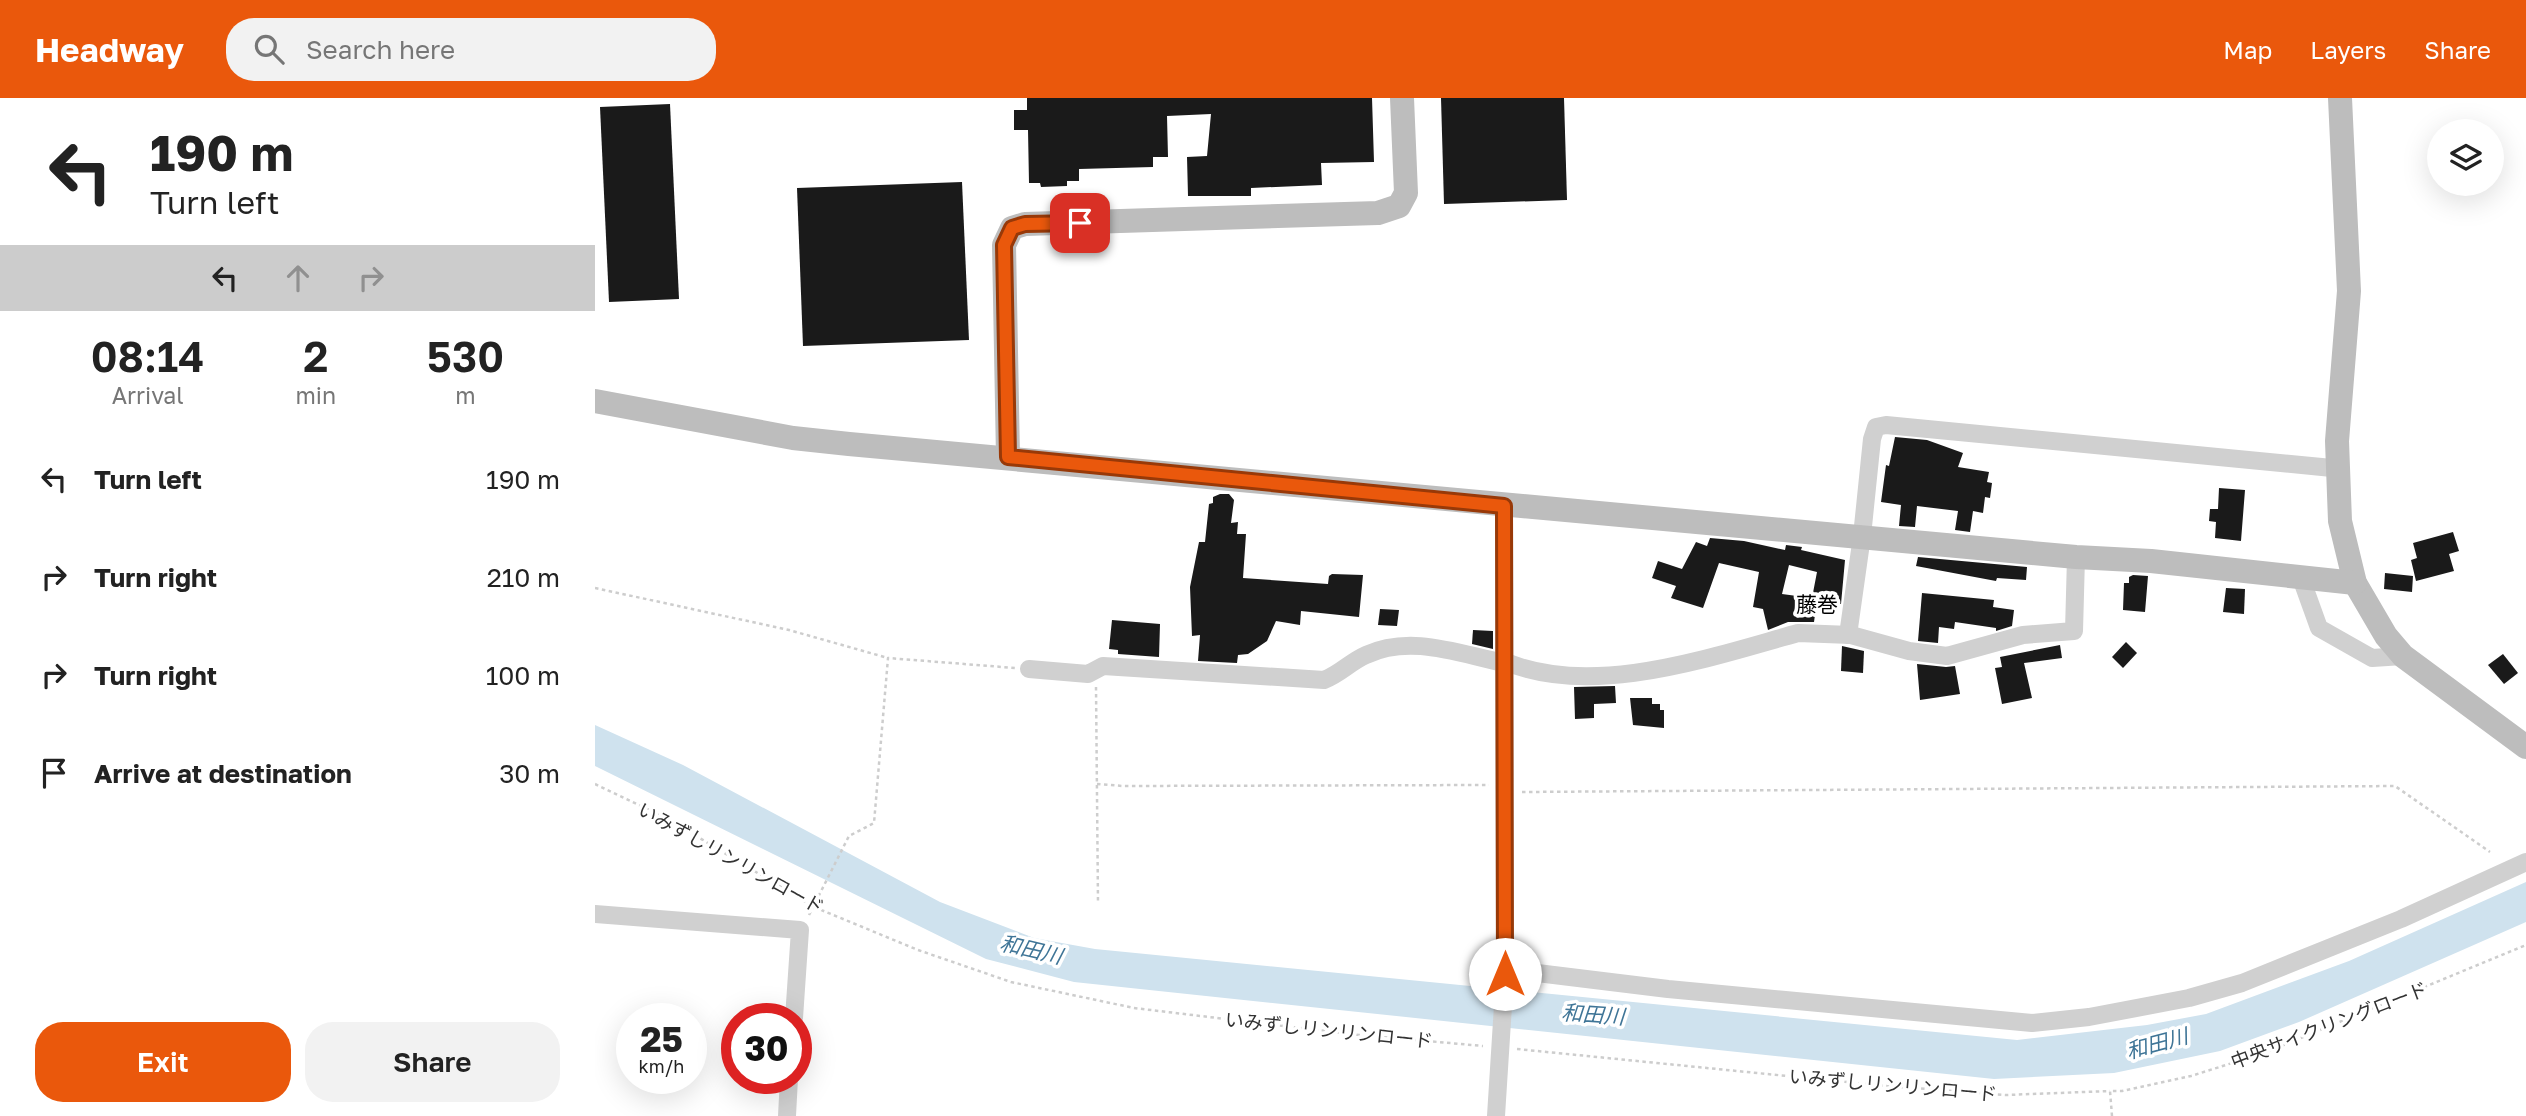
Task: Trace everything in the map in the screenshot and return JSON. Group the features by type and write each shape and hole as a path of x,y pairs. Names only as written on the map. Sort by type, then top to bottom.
{"street":[{"path":"1008,457 1004,245 1012,228 1025,224 1378,213 1399,206 1406,193 1402,98"},
{"path":"2340,98 2349,291 2338,454 2340,520 2355,583 2386,636 2403,656 2526,747"},
{"path":"595,401 793,438 1504,506 2076,557 2151,561 2355,583"},
{"path":"1848,635 1872,439 1876,427 1886,425 2332,468"},
{"path":"1496,1116 1505,971 1504,506"},
{"path":"1029,669 1088,674 1103,666 1324,680 1339,675 1366,655 1389,647 1415,644 1504,662 1547,675 1571,678 1666,667 1798,633 1848,635 1909,651 1947,656 2023,635 2074,631 2076,557"},
{"path":"2301,578 2319,628 2372,658 2403,656"},
{"path":"1505,971 2032,1023 2089,1017 2189,998 2242,983 2401,919 2526,862"},
{"path":"595,914 800,930 795,1003"},
{"path":"787,1116 788,1094"}],"path":[{"path":"595,588 789,630 888,658 1029,669"},
{"path":"814,907 849,836 874,823 888,658"},
{"path":"1096,670 1098,903"},
{"name":"いみずしリンリンロード","path":"595,784 668,819 814,907 918,950 1011,982 1133,1008 1346,1033 1501,1041 1887,1086 2006,1095 2110,1091"},
{"path":"1097,784 1505,788 2395,786 2490,852"},
{"name":"中央サイクリングロード","path":"2110,1091 2122,1091 2191,1076 2267,1052 2526,945"},
{"path":"2110,1091 2112,1116"}],"water":[{"name":"和田川","path":"595,725 683,765 940,902 1034,938 1095,949 2017,1040 2147,1025 2206,1014 2349,961 2526,882 2526,922 2299,1022 2220,1051 2114,1073 1994,1079 1074,982 986,959 595,766"}],"building":[{"path":"1027,98 1372,98 1374,162 1321,163 1322,185 1251,188 1251,196 1188,196 1187,157 1207,156 1211,114 1167,116 1168,157 1153,157 1153,167 1079,169 1079,181 1067,181 1067,186 1041,187 1040,183 1029,183 1028,130 1014,130 1014,110 1027,110"},
{"path":"1441,98 1564,98 1567,200 1444,204"},
{"path":"670,104 679,299 609,302 600,107"},
{"path":"962,182 969,340 803,346 797,188"},
{"path":"1895,437 1927,440 1963,453 1958,467 1989,472 1987,482 1992,483 1990,498 1985,497 1983,513 1973,511 1970,532 1955,530 1958,511 1917,506 1915,527 1899,526 1901,505 1881,502 1886,465 1889,466"},
{"path":"2219,488 2245,490 2241,541 2215,538 2216,522 2209,521 2210,509 2218,509"},
{"path":"1229,494 1234,500 1231,523 1238,522 1237,534 1246,534 1243,578 1328,584 1332,574 1363,575 1359,617 1301,611 1300,625 1276,621 1267,641 1248,654 1238,655 1237,663 1198,661 1200,635 1192,636 1190,587 1199,542 1205,542 1209,504 1213,503 1213,497"},
{"path":"2453,532 2459,551 2449,554 2454,571 2416,581 2411,560 2417,558 2413,543"},
{"path":"1710,538 1744,541 1785,550 1786,545 1845,560 1841,604 1817,600 1814,622 1788,622 1768,630 1763,609 1753,607 1759,572 1719,563 1703,608 1671,598 1676,586 1652,578 1658,561 1682,569 1696,542 1707,546","holes":["1789,565 1817,572 1812,598 1782,594"]},
{"path":"1918,557 2027,567 2026,580 1997,578 1996,581 1916,566"},
{"path":"2385,573 2413,576 2412,592 2384,589"},
{"path":"2148,576 2145,612 2123,610 2124,583 2129,583 2129,577"},
{"path":"2226,588 2245,589 2244,614 2223,612"},
{"path":"1922,593 1994,600 1993,607 2014,610 2012,626 1996,631 1996,628 1955,622 1954,629 1939,627 1938,643 1918,641"},
{"path":"1380,609 1399,610 1397,626 1378,625"},
{"path":"1112,620 1160,624 1159,657 1118,654 1118,650 1109,649"},
{"path":"1473,630 1493,631 1493,649 1472,644"},
{"path":"2126,642 2137,653 2123,668 2112,657"},
{"path":"2060,645 2062,658 2024,663 2032,698 2002,704 1995,668 2002,667 2000,657"},
{"path":"1842,646 1864,651 1863,673 1841,671"},
{"path":"2503,654 2518,673 2504,684 2488,665"},
{"path":"1917,664 1955,666 1960,694 1920,700"},
{"path":"1615,686 1616,703 1594,704 1594,718 1575,719 1574,687"},
{"path":"1630,698 1652,698 1652,704 1660,704 1660,710 1664,710 1664,728 1633,725"}],"district":[{"name":"藤巻","path":"1817,605"}],"route":[{"path":"1080,223 1025,224 1012,228 1004,245 1008,457 1504,506 1505,974"}]}
